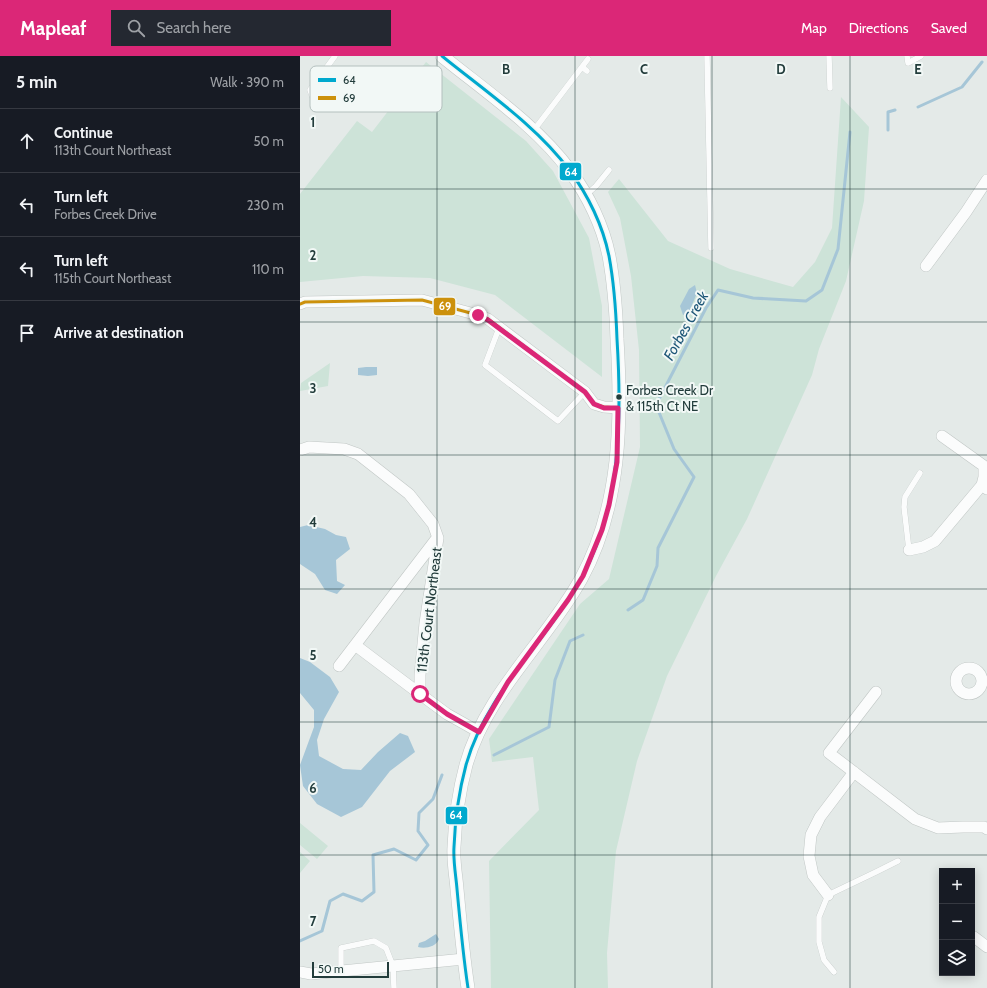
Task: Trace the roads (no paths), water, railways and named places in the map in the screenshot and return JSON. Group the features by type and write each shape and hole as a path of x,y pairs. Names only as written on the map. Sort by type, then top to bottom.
{"street":[{"path":"442,56 533,130 570,171 587,196 609,254 615,299 618,363 617,462 609,505 599,537 583,576 568,600 508,682 479,732 467,764 459,797 454,849 468,988"},
{"path":"926,266 966,212 987,180"},
{"path":"300,304 305,302 428,300 478,315 488,320 585,392 594,404 604,408 618,408"},
{"path":"909,550 923,547 935,541 984,487 985,464 942,436"},
{"name":"113th Court Northeast","path":"300,450 309,447 344,449 358,454 408,494 433,524 438,538 425,623 420,675 420,694 447,714 479,732"},
{"path":"339,666 438,538"},
{"path":"355,645 420,694"},
{"path":"876,692 829,753 914,819 938,828 984,827 987,829"},
{"path":"828,895 813,875 809,856 811,835 820,817 854,772"},
{"path":"975,938 987,947"},
{"path":"300,972 311,974 464,959"}],"lane":[{"path":"328,66 335,56"},
{"path":"707,56 710,248"},
{"path":"829,56 830,88"},
{"path":"907,56 908,63 921,56"},
{"path":"533,130 584,69 588,59"},
{"path":"587,196 609,170"},
{"path":"499,328 486,365 558,421 585,392"},
{"path":"909,550 904,507 905,497 920,473"},
{"path":"834,972 824,960 819,942 819,917 828,895 898,861"},
{"path":"341,971 342,948 374,941 386,948 393,966 394,988"}],"water":[{"path":"695,285 697,293 689,312 683,315 680,306 689,289"},
{"path":"377,367 377,375 358,375 358,368"},
{"path":"308,525 325,529 336,535 346,537 350,549 336,560 337,581 345,585 337,594 325,590 315,574 300,564 300,527"},
{"path":"300,658 310,662 330,677 339,692 324,719 317,740 319,756 343,769 361,770 378,752 400,733 408,736 415,752 390,771 362,807 341,817 317,804 303,786 300,765 314,727 314,710 300,693"},
{"path":"436,934 439,939 433,946 424,948 418,947 419,943"}],"waterway":[{"name":"Forbes Creek","path":"918,107 962,87 982,62"},
{"name":"Forbes Creek","path":"888,130 888,112 895,110"},
{"name":"Forbes Creek","path":"628,610 643,600 657,566 658,548 694,477 674,449 656,405 706,308 718,290 753,298 806,301 822,290 838,249 850,132"},
{"name":"Forbes Creek","path":"494,755 549,727 555,680 570,641 583,635"},
{"name":"Forbes Creek","path":"300,941 322,931 330,901 343,894 362,901 374,892 373,855 394,849 416,860 428,845 418,831 419,813 433,799 442,775"}],"place":[{"name":"Forbes Creek Dr & 115th Ct NE","path":"619,397"}]}
